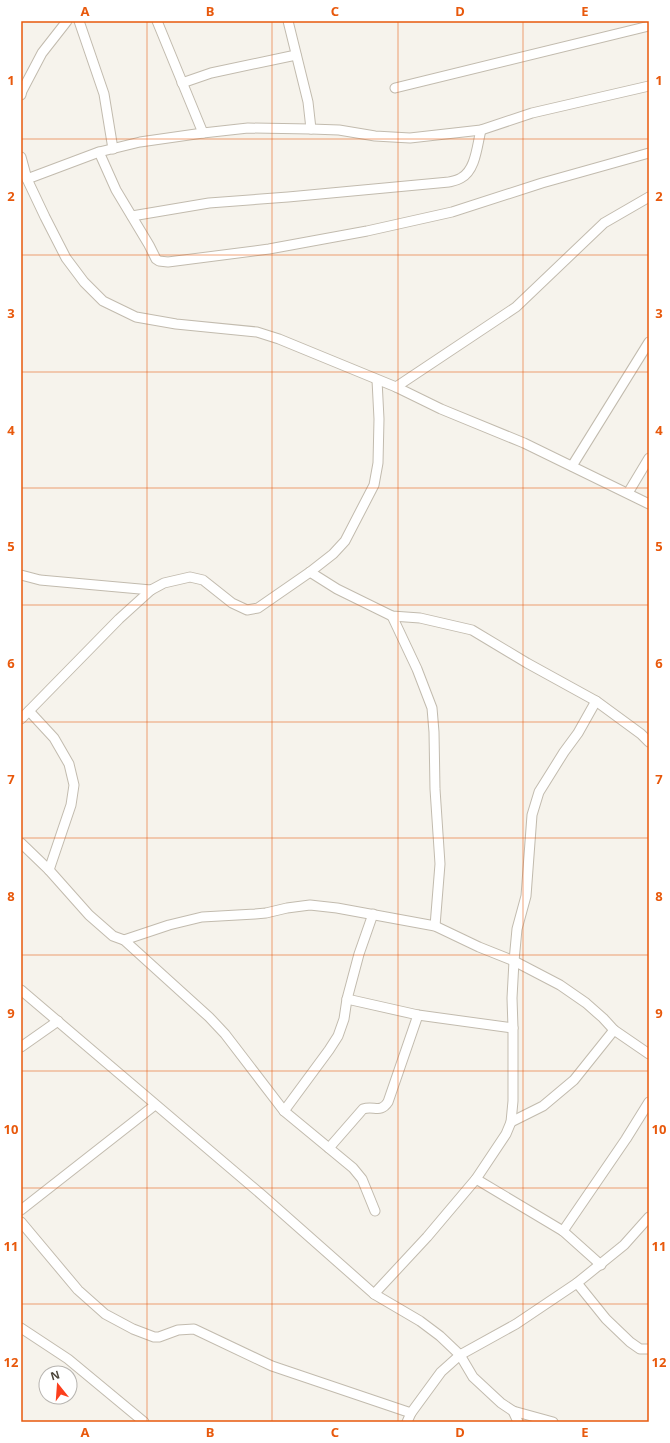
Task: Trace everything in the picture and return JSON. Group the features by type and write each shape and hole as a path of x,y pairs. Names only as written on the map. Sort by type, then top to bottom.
{"street":[{"path":"21,95 42,54 67,21"},
{"path":"79,21 104,94 113,149"},
{"path":"157,21 203,133"},
{"path":"288,21 308,102 311,129"},
{"path":"395,88 649,26"},
{"path":"182,83 211,74 296,55"},
{"path":"27,179 99,152 140,142 248,128 339,130 375,136 410,138 481,130 532,114 649,86"},
{"path":"132,216 209,203 449,182 461,178 468,173 472,164 481,130"},
{"path":"99,152 116,190 156,259 160,262 181,261 269,249 367,232 452,212 542,183 649,153"},
{"path":"21,157 27,179 66,258 84,282 103,301 136,317 176,324 258,332 279,339 396,387 441,409 524,443 649,504"},
{"path":"396,387 516,307 604,223 649,197"},
{"path":"572,466 649,342"},
{"path":"21,719 120,619 151,590 164,583 190,578 203,580 232,603 248,610 258,608 333,554 345,541 374,485 378,463 377,380"},
{"path":"628,493 649,458"},
{"path":"310,572 337,589 392,616 420,618 472,630 526,663 596,701 641,734 649,742"},
{"path":"21,575 40,580 151,590"},
{"path":"392,616 417,669 432,708 440,864 435,926"},
{"path":"374,1294 427,1237 476,1179 506,1134 511,1122 513,1101 512,998 514,961 517,929 526,896 532,814 540,792 564,752 578,733 596,701"},
{"path":"29,711 54,738 69,764 74,785 71,805 49,870"},
{"path":"21,843 49,870 89,916 113,936 124,940 209,1016 225,1034 284,1111 352,1168 362,1179 375,1211"},
{"path":"124,940 169,925 202,917 266,913 287,908 310,906 337,908 435,926 479,947 514,961 560,985 603,1018 614,1030 649,1054"},
{"path":"284,1111 338,1036 344,1019 347,999 359,954 373,914"},
{"path":"21,990 262,1195 374,1294 420,1321 440,1336 460,1355 473,1377 488,1392 513,1411 552,1422"},
{"path":"347,999 418,1015 513,1028"},
{"path":"329,1148 363,1109 368,1107 380,1109 385,1107 418,1015"},
{"path":"21,1047 58,1021"},
{"path":"511,1122 543,1106 574,1080 614,1030"},
{"path":"563,1231 626,1139 649,1102"},
{"path":"21,1210 155,1105"},
{"path":"476,1179 563,1231 601,1264"},
{"path":"21,1222 78,1290 104,1314 133,1329 154,1337 160,1337 178,1330 194,1329 272,1366 409,1418 441,1372 460,1355 516,1324 577,1283 624,1245 649,1217"},
{"path":"577,1283 606,1319 630,1342 640,1349 649,1349"},
{"path":"21,1328 68,1359 144,1422"},
{"path":"513,1411 518,1422"}]}
